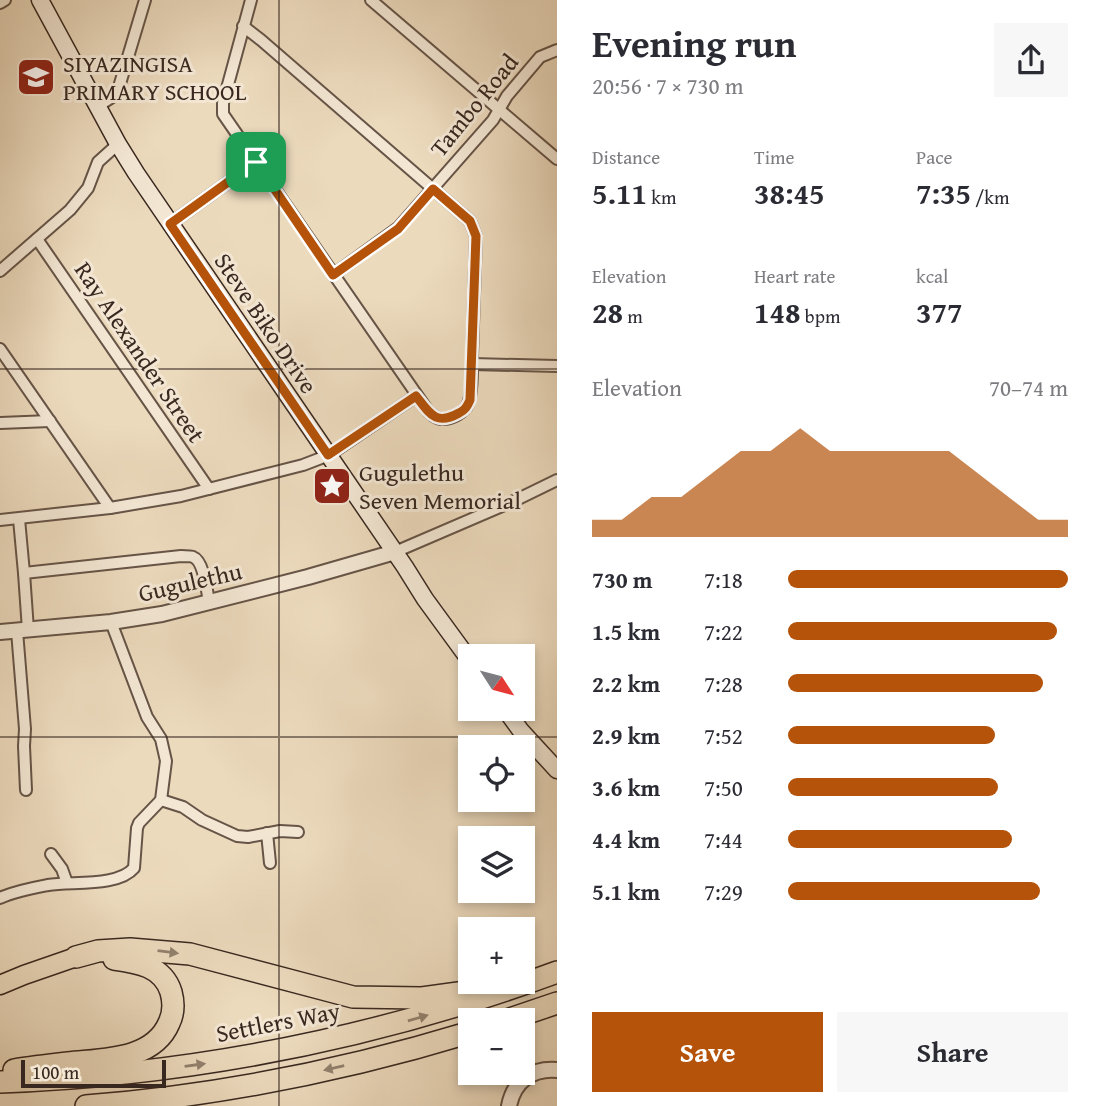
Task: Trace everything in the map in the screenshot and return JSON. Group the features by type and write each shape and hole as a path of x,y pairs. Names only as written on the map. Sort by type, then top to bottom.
{"highway":[{"path":"76,957 98,951 130,949 190,954 353,997 422,998 458,993"},
{"path":"0,1072 124,1056 143,1050 165,1031 172,1015 173,999 167,984 157,972 132,961 76,957"},
{"path":"535,972 557,964"},
{"name":"Settlers Way","path":"0,1082 138,1072 283,1050 426,1016 557,972"},
{"path":"535,1010 557,1003"},
{"path":"133,1106 318,1072 458,1036"},
{"path":"86,1106 197,1093"}],"main road":[{"name":"Steve Biko Drive","path":"40,0 118,144 328,455 391,554 458,644"},
{"path":"514,721 555,763"},
{"path":"0,985 76,957"}],"street":[{"path":"0,3 5,0"},
{"path":"98,106 112,97 119,87 145,0"},
{"path":"243,26 470,221 476,236 472,364 470,400 464,411 440,420 428,411 225,117 222,109 243,26 251,0"},
{"path":"371,0 557,159"},
{"name":"Tambo Road","path":"333,275 398,229 492,120 507,96 540,57 557,50"},
{"path":"0,271 69,210 88,188 98,162 118,144"},
{"path":"170,224 256,162"},
{"name":"Ray Alexander Street","path":"37,239 209,489"},
{"path":"0,349 110,508"},
{"path":"472,364 557,366"},
{"path":"0,520 110,508 209,489 303,465 328,455 416,396"},
{"path":"0,423 50,421"},
{"path":"391,554 557,480"},
{"path":"19,519 24,572 22,630 26,790"},
{"name":"Gugulethu","path":"0,632 111,622 162,614 391,554"},
{"path":"24,572 191,556 200,563 209,602"},
{"path":"0,898 20,890 109,880 128,874 134,868 136,828 161,800 166,761 163,745 147,717 111,622"},
{"path":"161,800 183,807 202,820 237,836 298,832"},
{"path":"267,832 270,863"},
{"path":"51,854 62,869 67,883"},
{"path":"509,1106 513,1093 525,1078 543,1070 557,1070"}],"place":[{"name":"SIYAZINGISA PRIMARY SCHOOL","path":"36,77"},
{"name":"Gugulethu Seven Memorial","path":"332,486"}],"route":[{"path":"256,162 333,275 390,236 433,189 470,221 476,236 472,364 470,400 464,411 440,420 428,411 416,396 328,455 170,224 256,162"}]}
